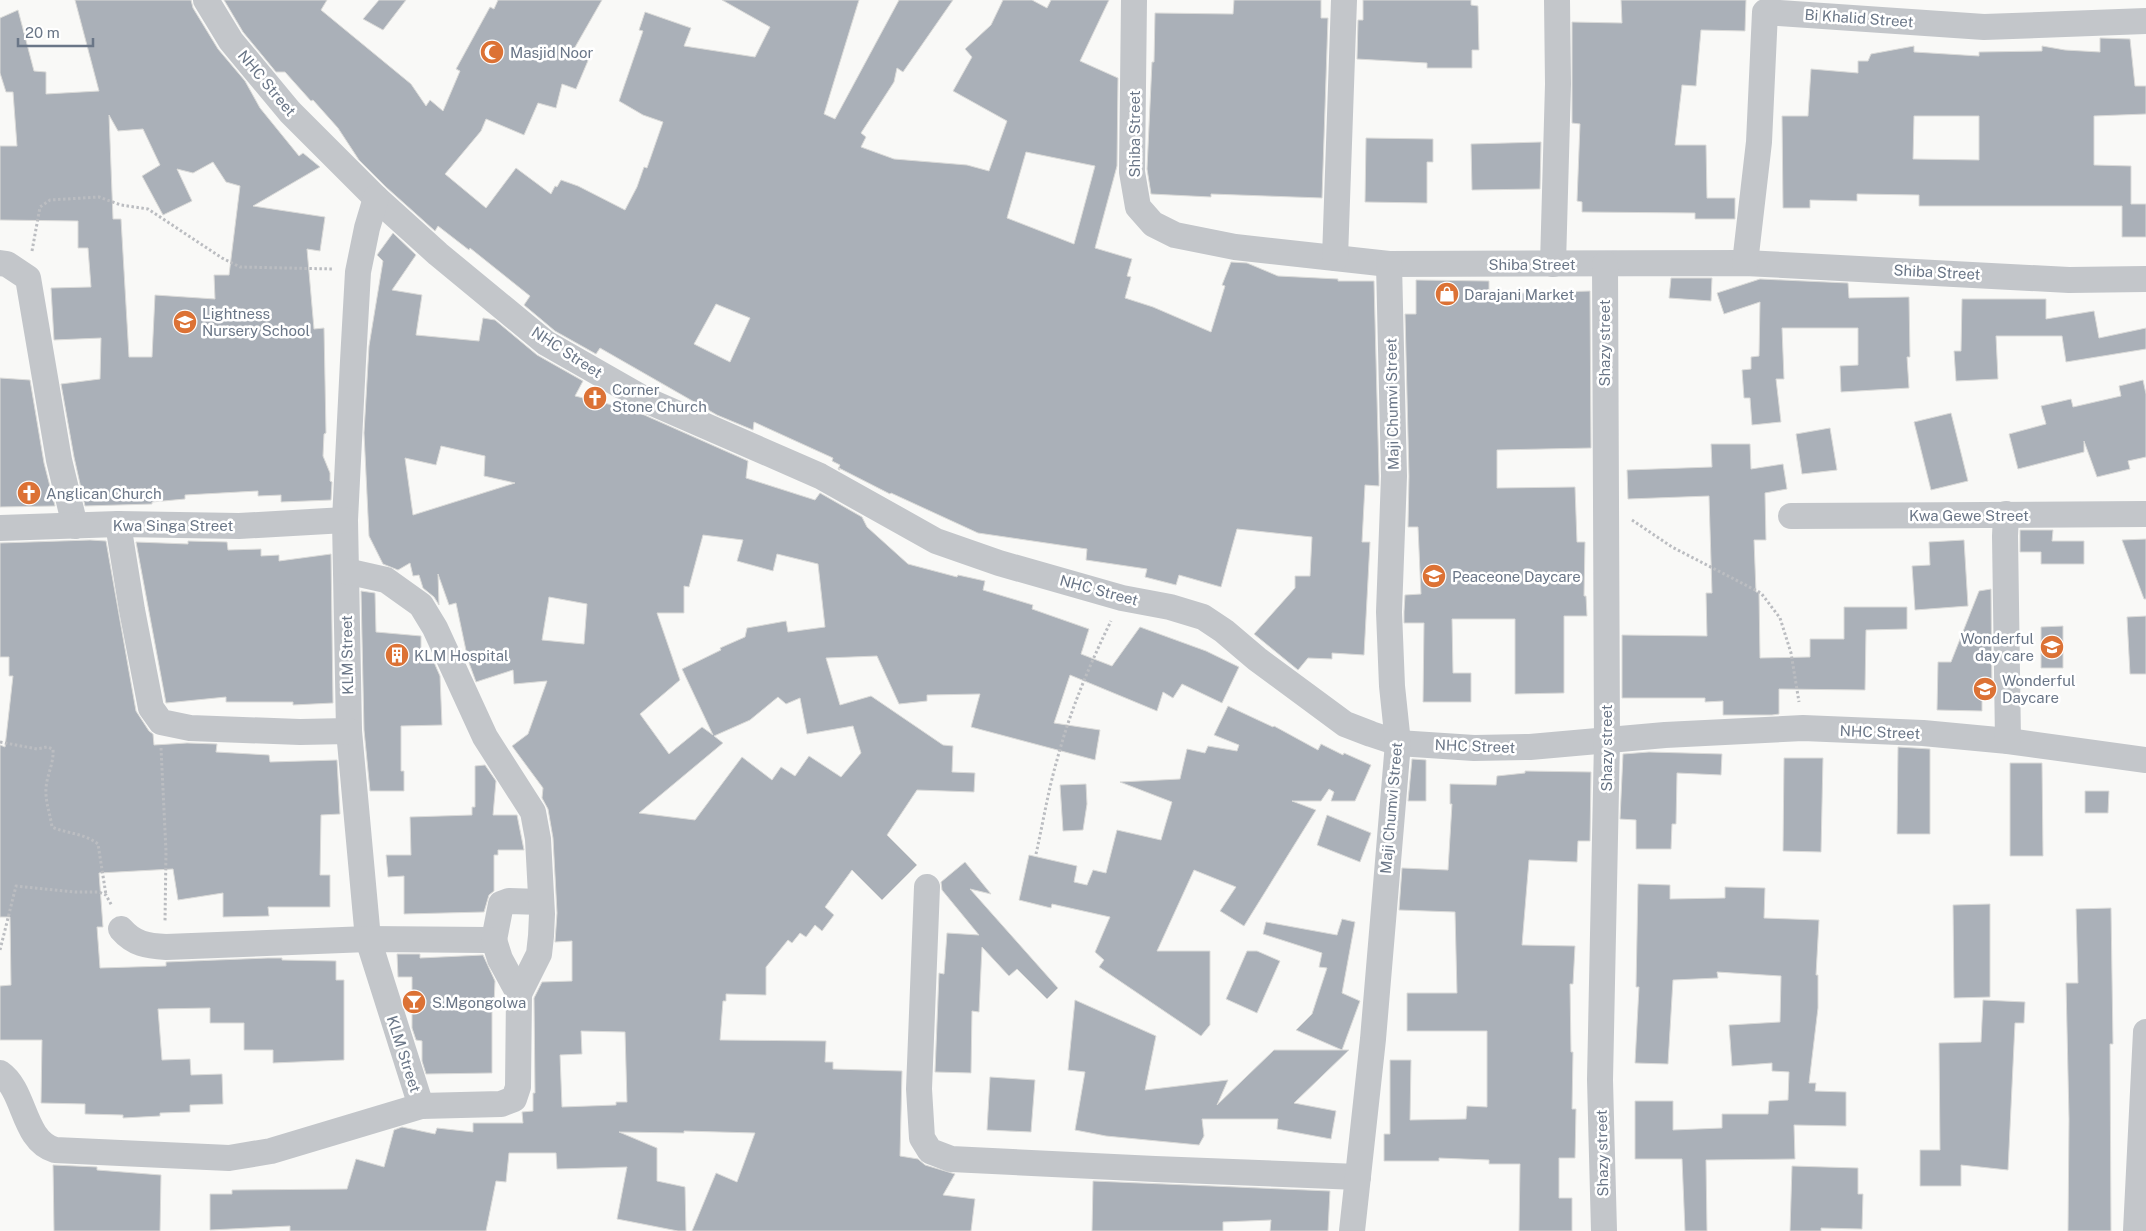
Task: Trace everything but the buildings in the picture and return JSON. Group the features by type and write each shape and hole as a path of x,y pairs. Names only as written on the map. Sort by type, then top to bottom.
{"street":[{"name":"NHC Street","path":"206,0 231,41 290,112 376,198 438,254 546,343 646,400 820,476 936,541 999,563 1122,598 1170,607 1203,617 1345,724 1398,743 1474,748 1530,747 1665,735 1803,728 1923,734 2008,741 2146,760"},
{"name":"Shiba Street","path":"1134,0 1132,172 1138,208 1153,224 1175,235 1235,247 1389,264 1745,264 2070,280 2146,279"},
{"path":"1334,258 1344,0"},
{"path":"1553,264 1558,84 1557,0"},
{"name":"Bi Khalid Street","path":"1745,264 1759,142 1765,6 1984,27 2146,21"},
{"name":"KLM Street","path":"376,198 367,228 358,272 345,520 349,731 368,939 421,1106"},
{"path":"0,263 7,264 28,278 59,460 76,526"},
{"name":"Maji Chumvi Street","path":"1352,1231 1373,1039 1398,743 1392,686 1389,612 1394,476 1389,264"},
{"name":"Shazy street","path":"1604,1231 1600,1080 1607,741 1604,501 1605,264"},
{"path":"2006,514 2008,741"},
{"name":"Kwa Gewe Street","path":"1791,516 2146,514"},
{"name":"Kwa Singa Street","path":"0,528 118,524 239,526 345,520"},
{"path":"118,524 151,708 161,722 190,728 300,732 349,731"},
{"path":"0,1073 9,1080 37,1139 46,1147 55,1150 229,1158 271,1151 421,1106 501,1104 514,1099 518,1087 519,994 539,954 542,929 538,839 533,812 485,737 435,628 420,605 386,580 346,571"},
{"path":"927,887 919,1089 922,1138 930,1151 951,1158 1358,1177"},
{"path":"519,994 500,960 494,940 501,904 509,901 541,902"},
{"path":"121,929 129,938 144,945 166,947 368,939 494,940"},
{"path":"2136,1231 2146,1032"}],"path":[{"path":"28,278 40,207 50,200 99,197 121,205 148,209 222,258 240,267 326,269 358,272"},
{"path":"1604,501 1672,548 1761,593 1780,618 1791,653 1803,728"},
{"path":"1036,854 1057,760 1074,705 1090,664 1122,598"},
{"path":"161,722 166,851 166,947"},
{"path":"0,742 37,749 47,747 53,749 54,760 46,787 46,804 52,826 61,831 77,833 90,838 98,844 106,895 121,929"},
{"path":"0,950 16,886 75,892 99,892 106,895"}],"place":[{"name":"Masjid Noor","path":"492,52"},
{"name":"Darajani Market","path":"1447,294"},
{"name":"Lightness Nursery School","path":"185,322"},
{"name":"Corner Stone Church","path":"595,398"},
{"name":"Anglican Church","path":"29,493"},
{"name":"Peaceone Daycare","path":"1434,576"},
{"name":"Wonderful day care","path":"2052,647"},
{"name":"KLM Hospital","path":"397,655"},
{"name":"Wonderful Daycare","path":"1985,689"},
{"name":"S.Mgongolwa","path":"414,1002"}]}
